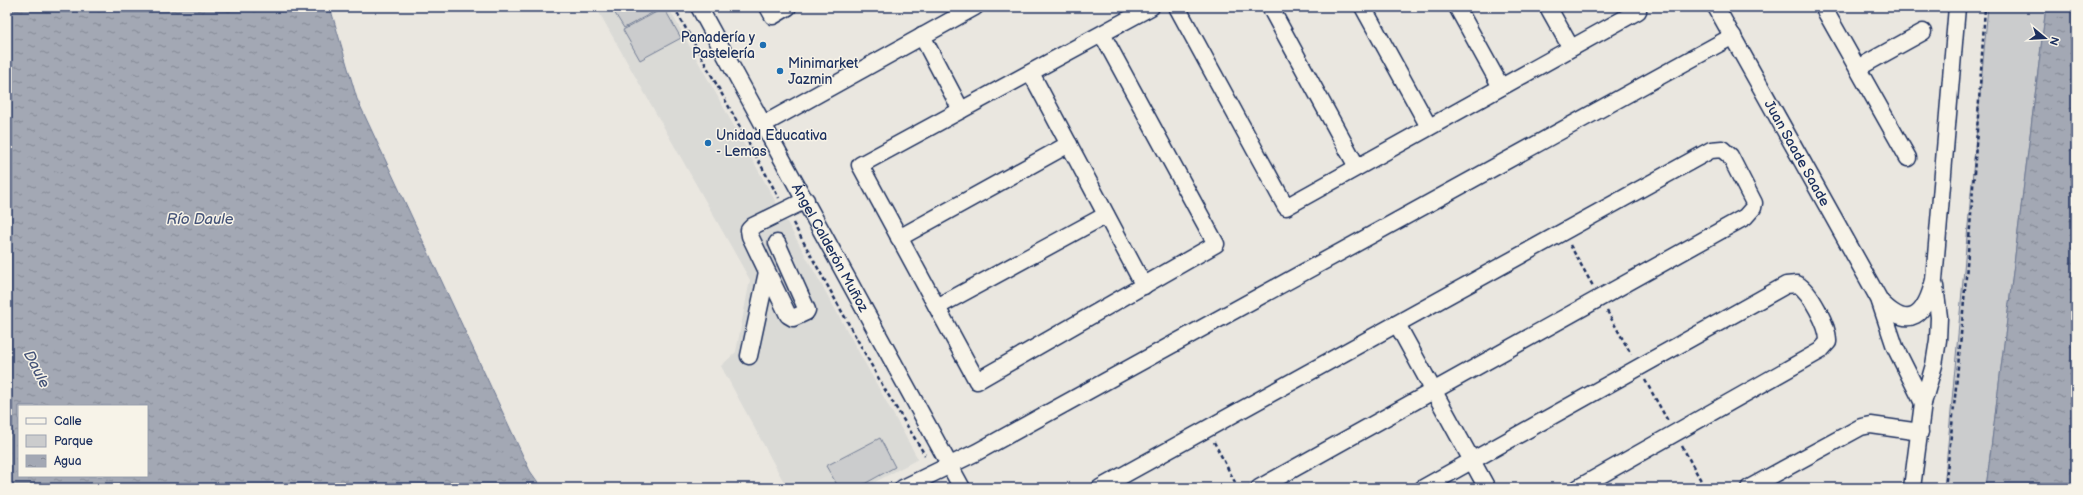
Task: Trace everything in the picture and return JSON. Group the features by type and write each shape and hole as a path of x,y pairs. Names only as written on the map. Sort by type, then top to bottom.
{"street":[{"name":"Ángel Calderón Muñoz","path":"700,7 962,488"},
{"path":"768,7 773,16 788,7"},
{"path":"764,124 975,7"},
{"path":"1102,34 1216,244 977,381 860,165 1151,7"},
{"path":"1177,7 1286,207 1638,11 1636,7"},
{"path":"1270,7 1357,167"},
{"path":"1362,7 1429,127"},
{"path":"1457,7 1501,87"},
{"path":"1548,7 1571,48"},
{"name":"Juan Saade Saade","path":"1716,7 1879,300"},
{"path":"1823,7 1908,158"},
{"path":"1879,300 1896,314 1910,317 1924,318 1930,322 1934,327 1938,340 1932,353 1919,360 1905,358 1895,347 1894,332 1904,320 1910,317 1918,312 1929,300 1934,280 1957,7"},
{"path":"1858,68 1923,32"},
{"path":"922,36 961,110"},
{"path":"903,488 950,466 1733,36"},
{"path":"1031,73 1144,286"},
{"path":"899,238 1069,144"},
{"path":"1100,488 1711,150 1722,149 1730,156 1754,202 1753,208 1745,217 1259,488"},
{"path":"777,243 806,306 806,312 790,318 750,236 749,230 753,226 806,200"},
{"path":"937,308 1106,215"},
{"path":"749,356 767,272"},
{"path":"1912,488 1923,403 1934,365 1938,340 1939,317 1934,280"},
{"path":"1423,488 1786,285 1797,284 1806,290 1827,330 1828,342 1820,351 1578,488"},
{"path":"1879,300 1895,347 1923,403"},
{"path":"1397,324 1488,488"},
{"path":"1749,488 1861,427 1871,425 1920,432"}],"path":[{"path":"674,7 884,388 936,473"},
{"path":"1944,488 1959,371 1970,239 1985,7"},
{"path":"1207,429 1238,488"}],"shaded area":[{"name":"Unidad Educativa - Lemas","path":"596,7 668,7 918,459 864,488 787,488 721,366 736,352 750,280"}],"green space":[{"path":"611,7 663,7 624,28"},
{"path":"1988,7 2046,7 1986,488 1944,488"},
{"path":"664,8 681,38 640,60 623,30"},
{"path":"880,438 895,467 857,488 839,488 826,466"}],"water":[{"name":"Río Daule","path":"7,7 330,7 357,99 530,471 542,488 7,488"},
{"path":"2046,7 2076,7 2076,488 1986,488"}],"place":[{"name":"Panadería y Pastelería","path":"763,45"},
{"name":"Minimarket Jazmin","path":"780,71"},
{"name":"Unidad Educativa - Lemas","path":"708,143"}],"water label":[{"name":"Daule","path":"37,369"}]}
